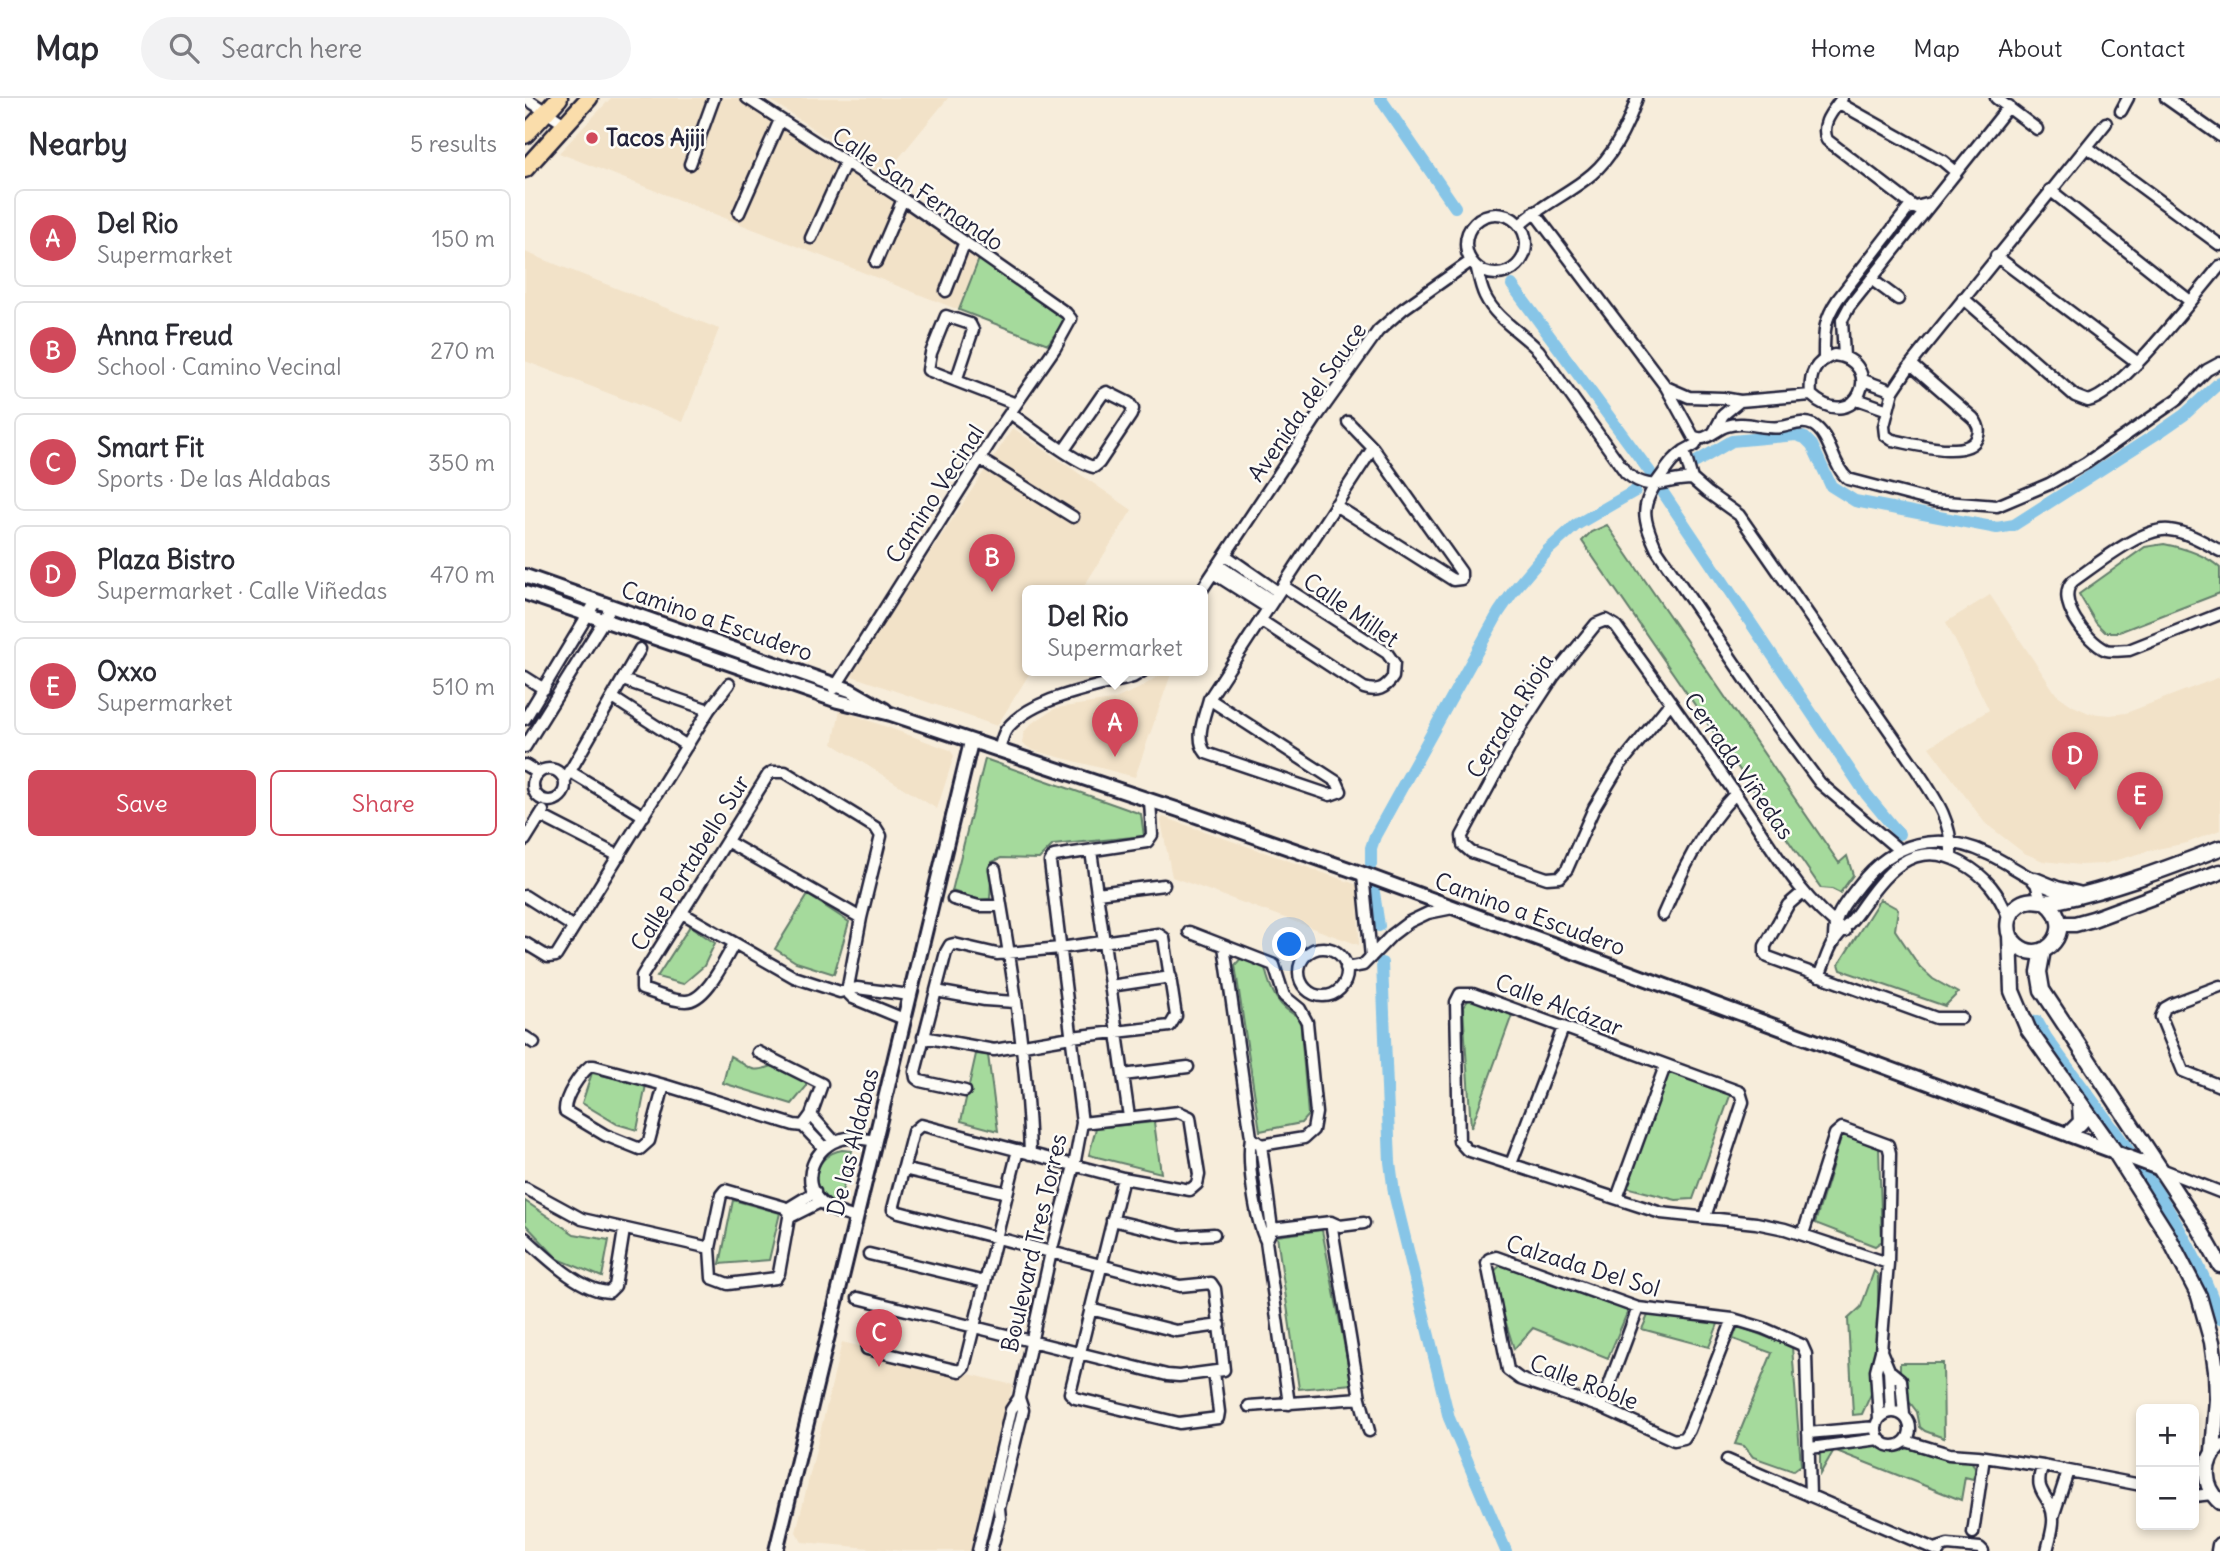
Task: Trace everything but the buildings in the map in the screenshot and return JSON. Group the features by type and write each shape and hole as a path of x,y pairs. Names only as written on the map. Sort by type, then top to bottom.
{"main road":[{"path":"525,135 559,98"},
{"path":"525,169 589,98"},
{"path":"2216,1498 2200,1468 2217,1448 2217,1399 2216,1371 2199,1296 2121,1154 2028,1030 2012,992 2009,919 2012,912 2025,901 2044,902 2087,895 2133,882 2220,848"},
{"path":"2060,924 2075,924 2140,904 2220,872"},
{"path":"2035,880 2067,892 2087,895"},
{"path":"2010,935 2027,951 2043,950 2056,940 2060,924 2054,908 2044,902"},
{"path":"2043,950 2039,972 2042,990 2156,1167 2198,1226 2220,1265"},
{"path":"2069,1134 2081,1122 2082,1110 2078,1100"},
{"path":"2219,1551 2220,1545"}],"street":[{"path":"525,98 566,125"},
{"path":"690,164 713,98"},
{"name":"Calle San Fernando","path":"747,98 903,199 1066,313"},
{"path":"1520,225 1534,212 1591,175 1603,164 1622,135 1637,98"},
{"path":"1996,98 2037,129"},
{"path":"2120,111 2128,98"},
{"path":"2166,98 2220,136"},
{"path":"1923,215 1827,140 1824,133 1825,122 1840,100 1943,161 1956,172"},
{"path":"1844,357 1842,320 1849,307 2009,106"},
{"path":"739,213 780,120"},
{"path":"1911,364 1979,425 1979,435 1974,443 1965,449 1954,450 1892,440 1885,435 1893,391 1911,364 1996,256 2106,123"},
{"path":"2087,147 2220,245"},
{"path":"811,238 846,161"},
{"path":"2050,190 2190,301"},
{"path":"876,262 903,199"},
{"path":"1824,359 1827,314 1908,209 1931,203"},
{"path":"1534,212 1666,387 1697,439 1704,439 1734,424 1779,427 1805,423 1813,425 1822,434 1840,472 1848,480 1932,501 1997,506 2049,484 2086,463 2178,399 2207,369 2220,363"},
{"path":"1474,265 1495,275 1505,273 1521,262 1527,244 1520,225 1503,214 1492,214 1483,216 1468,231 1467,252 1485,296 1503,320 1524,335 1539,351 1626,472 1633,478 1653,486 1692,479"},
{"path":"946,291 964,244"},
{"path":"1996,256 2138,363"},
{"name":"Avenida del Sauce","path":"1205,585 1318,415 1378,331 1403,309 1474,265"},
{"path":"1963,298 2081,400 2095,400 2138,363 2220,266"},
{"path":"1871,279 1898,299"},
{"name":"Camino Vecinal","path":"830,698 979,460 1069,325 1071,319 1066,313"},
{"path":"956,381 973,330 970,324 946,316 931,353 928,370 956,381 1016,404"},
{"path":"1666,387 1689,397 1740,401 1811,395 1828,408 1839,409 1849,406 1857,399 1863,380 1860,370 1844,357 1834,355 1824,359 1816,365 1811,374 1811,395"},
{"path":"1863,380 1893,391"},
{"path":"1010,413 1087,466 1094,467 1112,444 1133,409 1129,403 1107,392 1102,395 1064,450"},
{"path":"1857,399 1888,410"},
{"path":"1714,432 1723,415 1740,401"},
{"path":"1335,505 1453,580 1461,579 1461,572 1374,448 1348,422"},
{"path":"1697,439 1695,445 1673,458 1653,486 1644,507 1646,527 1657,551 1776,724 1821,783 1899,850"},
{"path":"1209,699 1337,782 1341,791 1330,795 1206,753 1200,739 1209,699 1374,448"},
{"path":"1684,451 1692,479 1739,515 1940,806 1949,826 1951,857"},
{"path":"979,460 1073,517"},
{"path":"2220,551 2190,535 2166,529 2137,538 2069,585 2066,590 2067,604 2087,635 2099,646 2113,651 2129,650 2220,614"},
{"path":"1225,555 1276,597"},
{"path":"1216,569 1276,597"},
{"name":"Camino a Escudero","path":"525,576 850,690 891,714"},
{"name":"Camino a Escudero","path":"525,593 830,698 891,714 1363,874 2220,1192"},
{"name":"Calle Millet","path":"1260,620 1364,688 1382,688 1393,677 1394,663 1387,653 1276,597"},
{"path":"525,719 596,601"},
{"path":"525,747 611,606"},
{"name":"Cerrada Viñedas","path":"1606,620 1616,626 1803,892 1833,923 1845,931"},
{"name":"Cerrada Rioja","path":"1606,620 1596,624 1571,655 1522,725 1462,836 1463,845 1471,852 1547,878 1560,877 1567,869 1594,808 1620,765 1671,702"},
{"path":"525,840 549,802 560,797 567,775 640,649"},
{"path":"999,751 1004,732 1029,710 1135,676"},
{"path":"525,677 539,696 551,705"},
{"path":"623,680 709,710"},
{"path":"525,943 552,957 619,856 709,710 729,684"},
{"path":"525,696 539,696"},
{"path":"613,698 687,746"},
{"name":"De las Aldabas","path":"776,1551 971,742"},
{"path":"525,765 532,776 537,797 549,802"},
{"path":"532,776 549,769 567,775 644,816"},
{"name":"Calle Portabello Sur","path":"734,944 709,986 691,1001 681,1001 642,989 642,976 772,772 785,772 879,831 880,846 861,918"},
{"path":"1663,915 1699,842 1735,794"},
{"path":"1129,1117 1091,850 1151,840 1153,831 1150,800"},
{"path":"541,816 619,856"},
{"path":"1834,942 1833,923 1872,869 1899,850 1929,841 1952,843 1988,854 2035,880 2044,902"},
{"path":"728,842 861,918 847,992"},
{"name":"Boulevard Tres Torres","path":"978,1551 994,1507 1011,1410 1019,1398 1082,1123 1049,867 1054,856 1091,850"},
{"path":"1819,976 1834,942 1845,931 1880,880 1917,855 1931,853 1951,857 1981,875 1994,888 2009,919"},
{"path":"995,869 1010,952 1030,1154"},
{"path":"1872,869 1880,880"},
{"path":"1363,874 1371,957"},
{"path":"1097,893 1164,885"},
{"path":"1803,892 1788,905 1765,946 1765,954 1771,960 1936,1018 1961,1018"},
{"path":"525,896 572,926"},
{"path":"953,899 979,906 1001,906"},
{"path":"1346,968 1363,965 1392,935 1409,922 1428,913 1453,908"},
{"path":"682,913 794,977 836,991 847,992 857,988 910,995"},
{"path":"1189,932 1271,962 1277,971 1284,996 1296,1005 1309,1028 1316,1121 1313,1130 1304,1138 1261,1145"},
{"path":"923,1037 986,1049 1170,1026 1176,1016 1164,937 1158,934 996,954 954,944 947,948 923,1037 916,1078 965,1091"},
{"path":"1224,946 1251,1137 1249,1152 1259,1228 1266,1241 1289,1404"},
{"path":"1314,949 1331,949 1338,953 1346,968 1344,984 1338,990 1323,996 1307,991 1299,976 1302,960 1314,949"},
{"path":"1280,979 1299,976"},
{"path":"1110,986 1171,978"},
{"path":"2220,986 2172,1004 2162,1013 2161,1022 2180,1066 2186,1073 2220,1086"},
{"path":"936,991 985,1000 1015,1002"},
{"path":"1296,1005 1307,991"},
{"path":"847,992 853,998 904,1019"},
{"name":"Calle Alcázar","path":"1705,1217 1742,1102 1737,1090 1473,994 1460,994 1456,1002 1459,1141 1472,1153 1661,1213 1756,1223 1803,1234 1888,1263"},
{"path":"1511,1164 1563,1027"},
{"path":"758,1052 821,1082 823,1086 811,1115 803,1126"},
{"path":"664,1084 649,1142 640,1149 605,1135 566,1114 565,1102 584,1071 594,1066 664,1084 803,1126 824,1148"},
{"path":"1617,1198 1665,1066"},
{"path":"1123,1075 1188,1067"},
{"path":"858,1298 1171,1376 1224,1370 1215,1289 1211,1283 1180,1286 895,1211 893,1206 912,1132 921,1125 1123,1178 1191,1190 1198,1181 1189,1115 1179,1112 1082,1123"},
{"path":"811,1115 834,1141"},
{"path":"1803,1234 1835,1134 1842,1128 1888,1145 1888,1263 1881,1351 1876,1370 1879,1439 1895,1446 1906,1441 1942,1452 2043,1466 2136,1484"},
{"path":"1251,1137 1261,1145 1272,1229 1266,1241"},
{"path":"856,1218 839,1213 817,1197 811,1180 813,1163 817,1154 834,1141 849,1138 874,1141"},
{"path":"867,1349 960,1370 964,1367 1017,1150"},
{"path":"903,1169 1007,1193"},
{"path":"1123,1178 1070,1388 1072,1396 1179,1423 1218,1418 1214,1372"},
{"path":"525,1188 582,1219 710,1248"},
{"path":"788,1216 725,1190 721,1195 710,1248 710,1273 715,1280 728,1284 776,1278 788,1216 817,1197"},
{"path":"1112,1220 1180,1236 1214,1234"},
{"path":"1272,1229 1331,1222 1340,1226 1364,1223"},
{"path":"1331,1222 1360,1398 1369,1431"},
{"path":"525,1238 576,1280 609,1293 615,1286 624,1230"},
{"path":"869,1254 985,1282"},
{"name":"Calzada Del Sol","path":"1489,1259 1496,1257 1639,1308 1733,1320 1763,1328 1804,1347 1810,1496"},
{"name":"Calle Roble","path":"1489,1259 1487,1266 1508,1370 1520,1378 1601,1407 1674,1440 1684,1437 1689,1430 1733,1320"},
{"path":"1601,1407 1639,1308"},
{"path":"1090,1309 1176,1331 1220,1325"},
{"path":"1881,1351 1889,1370 1891,1412"},
{"path":"1889,1370 1901,1380 1904,1415"},
{"path":"1249,1406 1360,1398"},
{"path":"1808,1433 1878,1423 1891,1412"},
{"path":"1891,1412 1904,1415 1908,1419 1910,1431 1906,1441"},
{"path":"1810,1448 1879,1439"},
{"path":"1973,1533 1984,1457"},
{"path":"1727,1460 1937,1550 1948,1545 1983,1551"},
{"path":"2043,1466 2038,1480 2039,1487 2053,1517"},
{"path":"2047,1551 2053,1517 2068,1471"},
{"path":"991,1551 1000,1518 994,1507"}],"shaded area":[{"path":"611,98 739,98 979,259 959,310 559,153"},
{"path":"767,98 948,98 884,176"},
{"path":"525,252 719,329 683,422 525,361"},
{"path":"1013,428 1132,510 1085,585 1022,585 1022,676 1028,676 997,726 849,675"},
{"path":"1990,595 2056,694 2089,713 2126,713 2220,677 2220,830 2187,843 2104,864 2080,865 2043,861 2024,853 1985,823 1929,747 1989,710 1946,622"},
{"path":"1158,676 1170,676 1135,777 1032,750 1022,743 1024,732 1032,723 1056,708 1113,700"},
{"path":"840,710 950,750 954,756 937,809 833,744"},
{"path":"1163,817 1358,885 1359,945 1172,877 1161,821"},
{"path":"842,1342 1013,1385 970,1551 904,1551 802,1542 796,1532"}],"green space":[{"path":"979,259 1067,317 1048,344 959,310"},
{"path":"1607,525 1839,863 1847,856 1853,875 1840,893 1821,888 1582,541 1591,532"},
{"path":"2164,544 2194,552 2220,568 2220,593 2119,632 2105,632 2096,623 2079,594 2145,547"},
{"path":"985,759 1141,814 1144,836 1053,845 1039,859 1001,858 992,862 990,899 980,900 952,891"},
{"path":"808,895 849,922 834,974 796,962 775,949"},
{"path":"1880,899 1898,909 1895,930 1920,967 1933,979 1958,993 1945,1006 1841,970 1839,964"},
{"path":"690,926 715,943 704,966 683,984 657,977"},
{"path":"1242,957 1265,968 1269,983 1281,1004 1300,1017 1308,1115 1301,1123 1260,1131 1235,965"},
{"path":"1470,998 1512,1015 1471,1128 1463,1007"},
{"path":"976,1054 988,1055 998,1131 961,1121"},
{"path":"730,1056 753,1069 772,1066 806,1082 806,1087 792,1104 723,1083"},
{"path":"1666,1069 1731,1093 1693,1199 1676,1200 1622,1186"},
{"path":"592,1073 646,1085 637,1130 617,1124 582,1103"},
{"path":"1154,1122 1161,1173 1089,1155 1096,1128"},
{"path":"1842,1134 1879,1148 1882,1241 1875,1246 1815,1223"},
{"path":"842,1150 852,1151 840,1200 835,1203 820,1191 817,1174 824,1159"},
{"path":"733,1200 780,1213 769,1260 720,1264"},
{"path":"525,1201 574,1234 609,1240 602,1277 558,1259 525,1224"},
{"path":"1322,1230 1352,1384 1299,1389 1277,1236"},
{"path":"1501,1265 1625,1308 1628,1311 1608,1358 1533,1328 1514,1349 1491,1274"},
{"path":"1874,1271 1878,1275 1878,1387 1871,1394 1862,1414 1853,1415 1848,1319 1861,1307"},
{"path":"1649,1313 1720,1319 1709,1347 1642,1329"},
{"path":"1738,1326 1792,1347 1801,1465 1793,1471 1753,1457 1744,1446 1735,1444 1772,1353 1733,1339"},
{"path":"1900,1363 1943,1363 1944,1438 1920,1427 1917,1412 1900,1396"},
{"path":"1877,1442 1893,1448 1909,1445 1927,1454 1953,1461 1971,1461 1975,1474 1973,1479 1965,1477 1961,1500 1834,1450 1820,1474 1820,1448"}],"waterway":[{"path":"1380,98 1455,207"},
{"path":"1512,285 1650,472"},
{"path":"1696,462 1732,441 1796,435 1805,438 1812,445 1831,486 1855,501 1997,528 2014,525 2158,433 2184,415 2220,382"},
{"path":"1371,864 1371,848 1375,836 1499,612 1515,589 1548,550 1576,525 1635,491"},
{"path":"1664,494 1866,794 1899,834"},
{"path":"1373,886 1379,926"},
{"path":"1382,963 1390,1162 1394,1193 1449,1418 1506,1551"},
{"path":"2037,1021 2166,1207 2205,1280 2220,1319"}],"place":[{"name":"Tacos Ajiji","path":"592,138"},
{"name":"Anna Freud","path":"992,592"},
{"name":"Del Rio","path":"1115,757"},
{"name":"Plaza Bistro","path":"2075,790"},
{"name":"Oxxo","path":"2140,830"},
{"name":"Smart Fit","path":"879,1367"}]}
